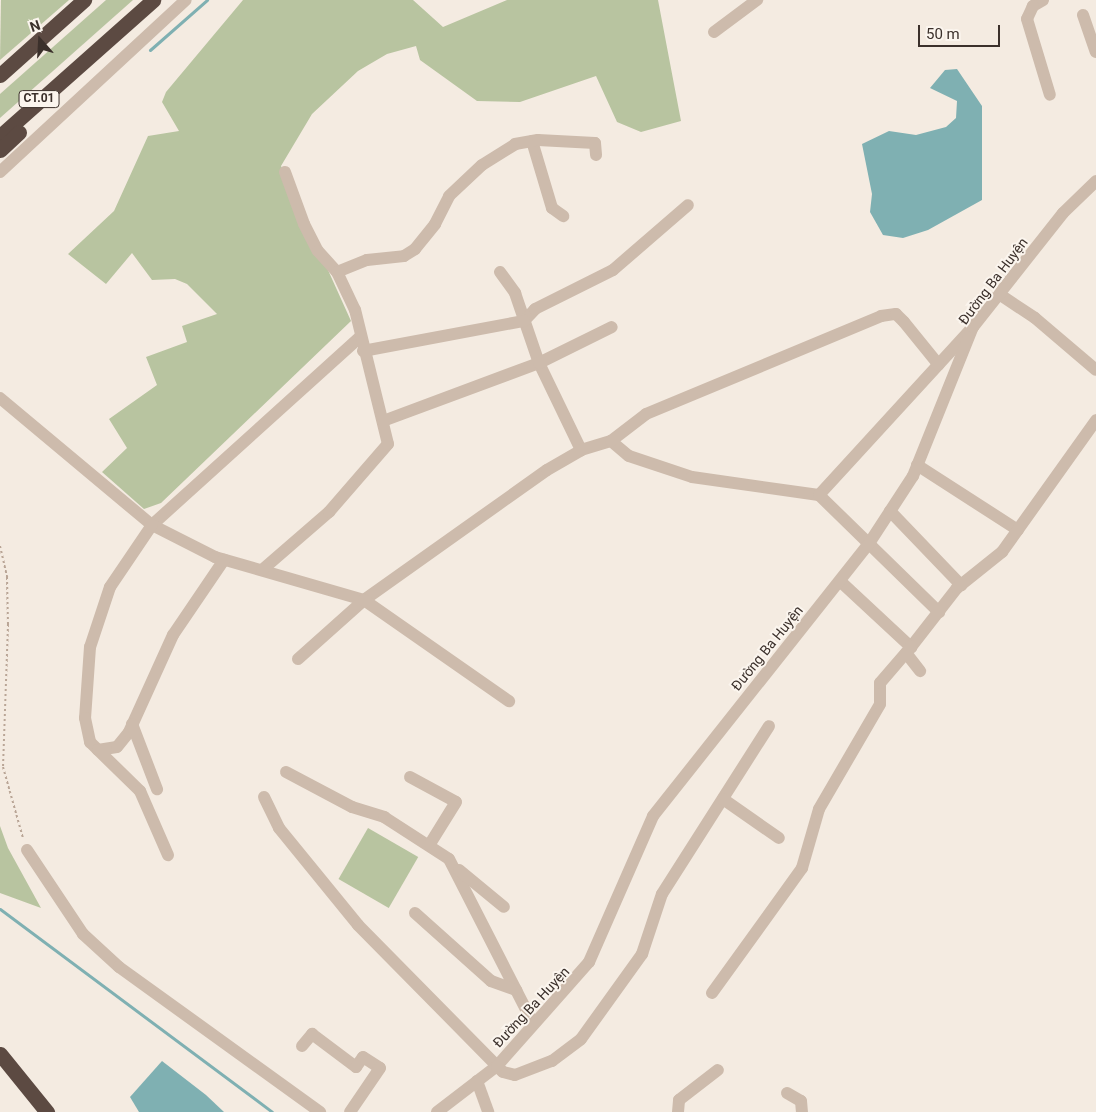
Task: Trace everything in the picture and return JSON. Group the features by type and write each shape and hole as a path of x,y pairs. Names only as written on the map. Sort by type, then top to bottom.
{"highway":[{"path":"0,75 50,28 84,0"},
{"name":"CT.01","path":"0,136 78,62 153,0"},
{"path":"0,63 50,28"},
{"path":"0,150 47,104 78,62"},
{"path":"0,1054 47,1112"}],"street":[{"path":"0,172 186,0"},
{"path":"714,32 758,0"},
{"path":"1043,0 1032,6 1028,19 1050,95"},
{"path":"1083,15 1096,52"},
{"path":"337,272 367,260 404,256 415,249 435,224 449,196 501,151 532,141 595,143 596,155"},
{"path":"532,141 552,208 563,216"},
{"path":"262,570 329,512 379,457 388,444 363,351 355,310 337,272 314,244 285,172"},
{"name":"Đường Ba Huyện","path":"437,1112 497,1066 533,1023 564,995 589,962 652,816 841,582 868,545 917,465 973,327 1063,213 1096,182"},
{"path":"363,351 524,321 535,309 613,270 688,205"},
{"path":"500,272 510,283 539,363 581,450"},
{"path":"999,294 1035,318 1096,370"},
{"path":"298,659 364,600 581,450 611,441 646,414 881,316 896,314 939,365"},
{"path":"382,421 539,363 612,327"},
{"path":"819,495 973,327"},
{"path":"168,855 140,791 90,742 85,718 90,647 110,587 152,525 360,337"},
{"path":"0,398 152,525 224,560 364,600 510,701"},
{"path":"712,993 802,868 819,809 880,704 880,683 961,585 1002,552 1096,420"},
{"path":"611,441 629,456 692,477 819,495 868,545 939,612"},
{"path":"917,465 1018,530"},
{"path":"890,511 961,585"},
{"path":"98,750 117,747 132,724 173,635 224,560"},
{"path":"841,582 909,650 920,671"},
{"path":"132,724 157,789"},
{"path":"264,797 279,828 315,876 497,1066 509,1075 527,1072 552,1062 581,1039 642,954 662,894 769,726"},
{"path":"286,772 352,807 384,817 430,844 504,907"},
{"path":"410,777 456,802 430,844"},
{"path":"722,799 779,838"},
{"path":"27,850 83,934 119,967 320,1112"},
{"path":"453,865 533,1023"},
{"path":"415,913 491,981 516,990"},
{"path":"302,1046 312,1034 356,1066 363,1057 380,1068 350,1112"},
{"path":"678,1112 679,1100 718,1070"},
{"path":"477,1081 488,1112"},
{"path":"788,1093 801,1101 802,1112"}],"path":[{"path":"0,546 7,577 8,624 3,767 27,850"}],"green space":[{"path":"1,0 69,0 0,60"},
{"path":"106,0 133,0 0,118 0,94"},
{"path":"243,0 413,0 443,27 507,0 658,0 681,121 641,132 617,122 596,76 520,102 477,101 420,60 416,46 387,54 358,71 312,114 281,166 351,321 161,503 144,509 102,472 127,448 109,419 157,385 146,357 187,342 182,326 217,314 187,284 175,279 152,280 132,253 106,284 68,254 114,211 148,136 179,131 162,102 166,92"},
{"path":"0,826 8,848 41,908 0,893"},
{"path":"368,828 418,857 389,908 338,879"}],"water":[{"path":"957,69 982,106 982,200 928,230 903,238 883,235 870,212 872,194 862,144 889,131 916,135 946,127 956,118 957,101 930,88 945,70"},
{"path":"162,1061 206,1095 224,1112 139,1112 130,1097"}],"waterway":[{"path":"150,50 207,0"},
{"path":"0,909 272,1112"}]}
